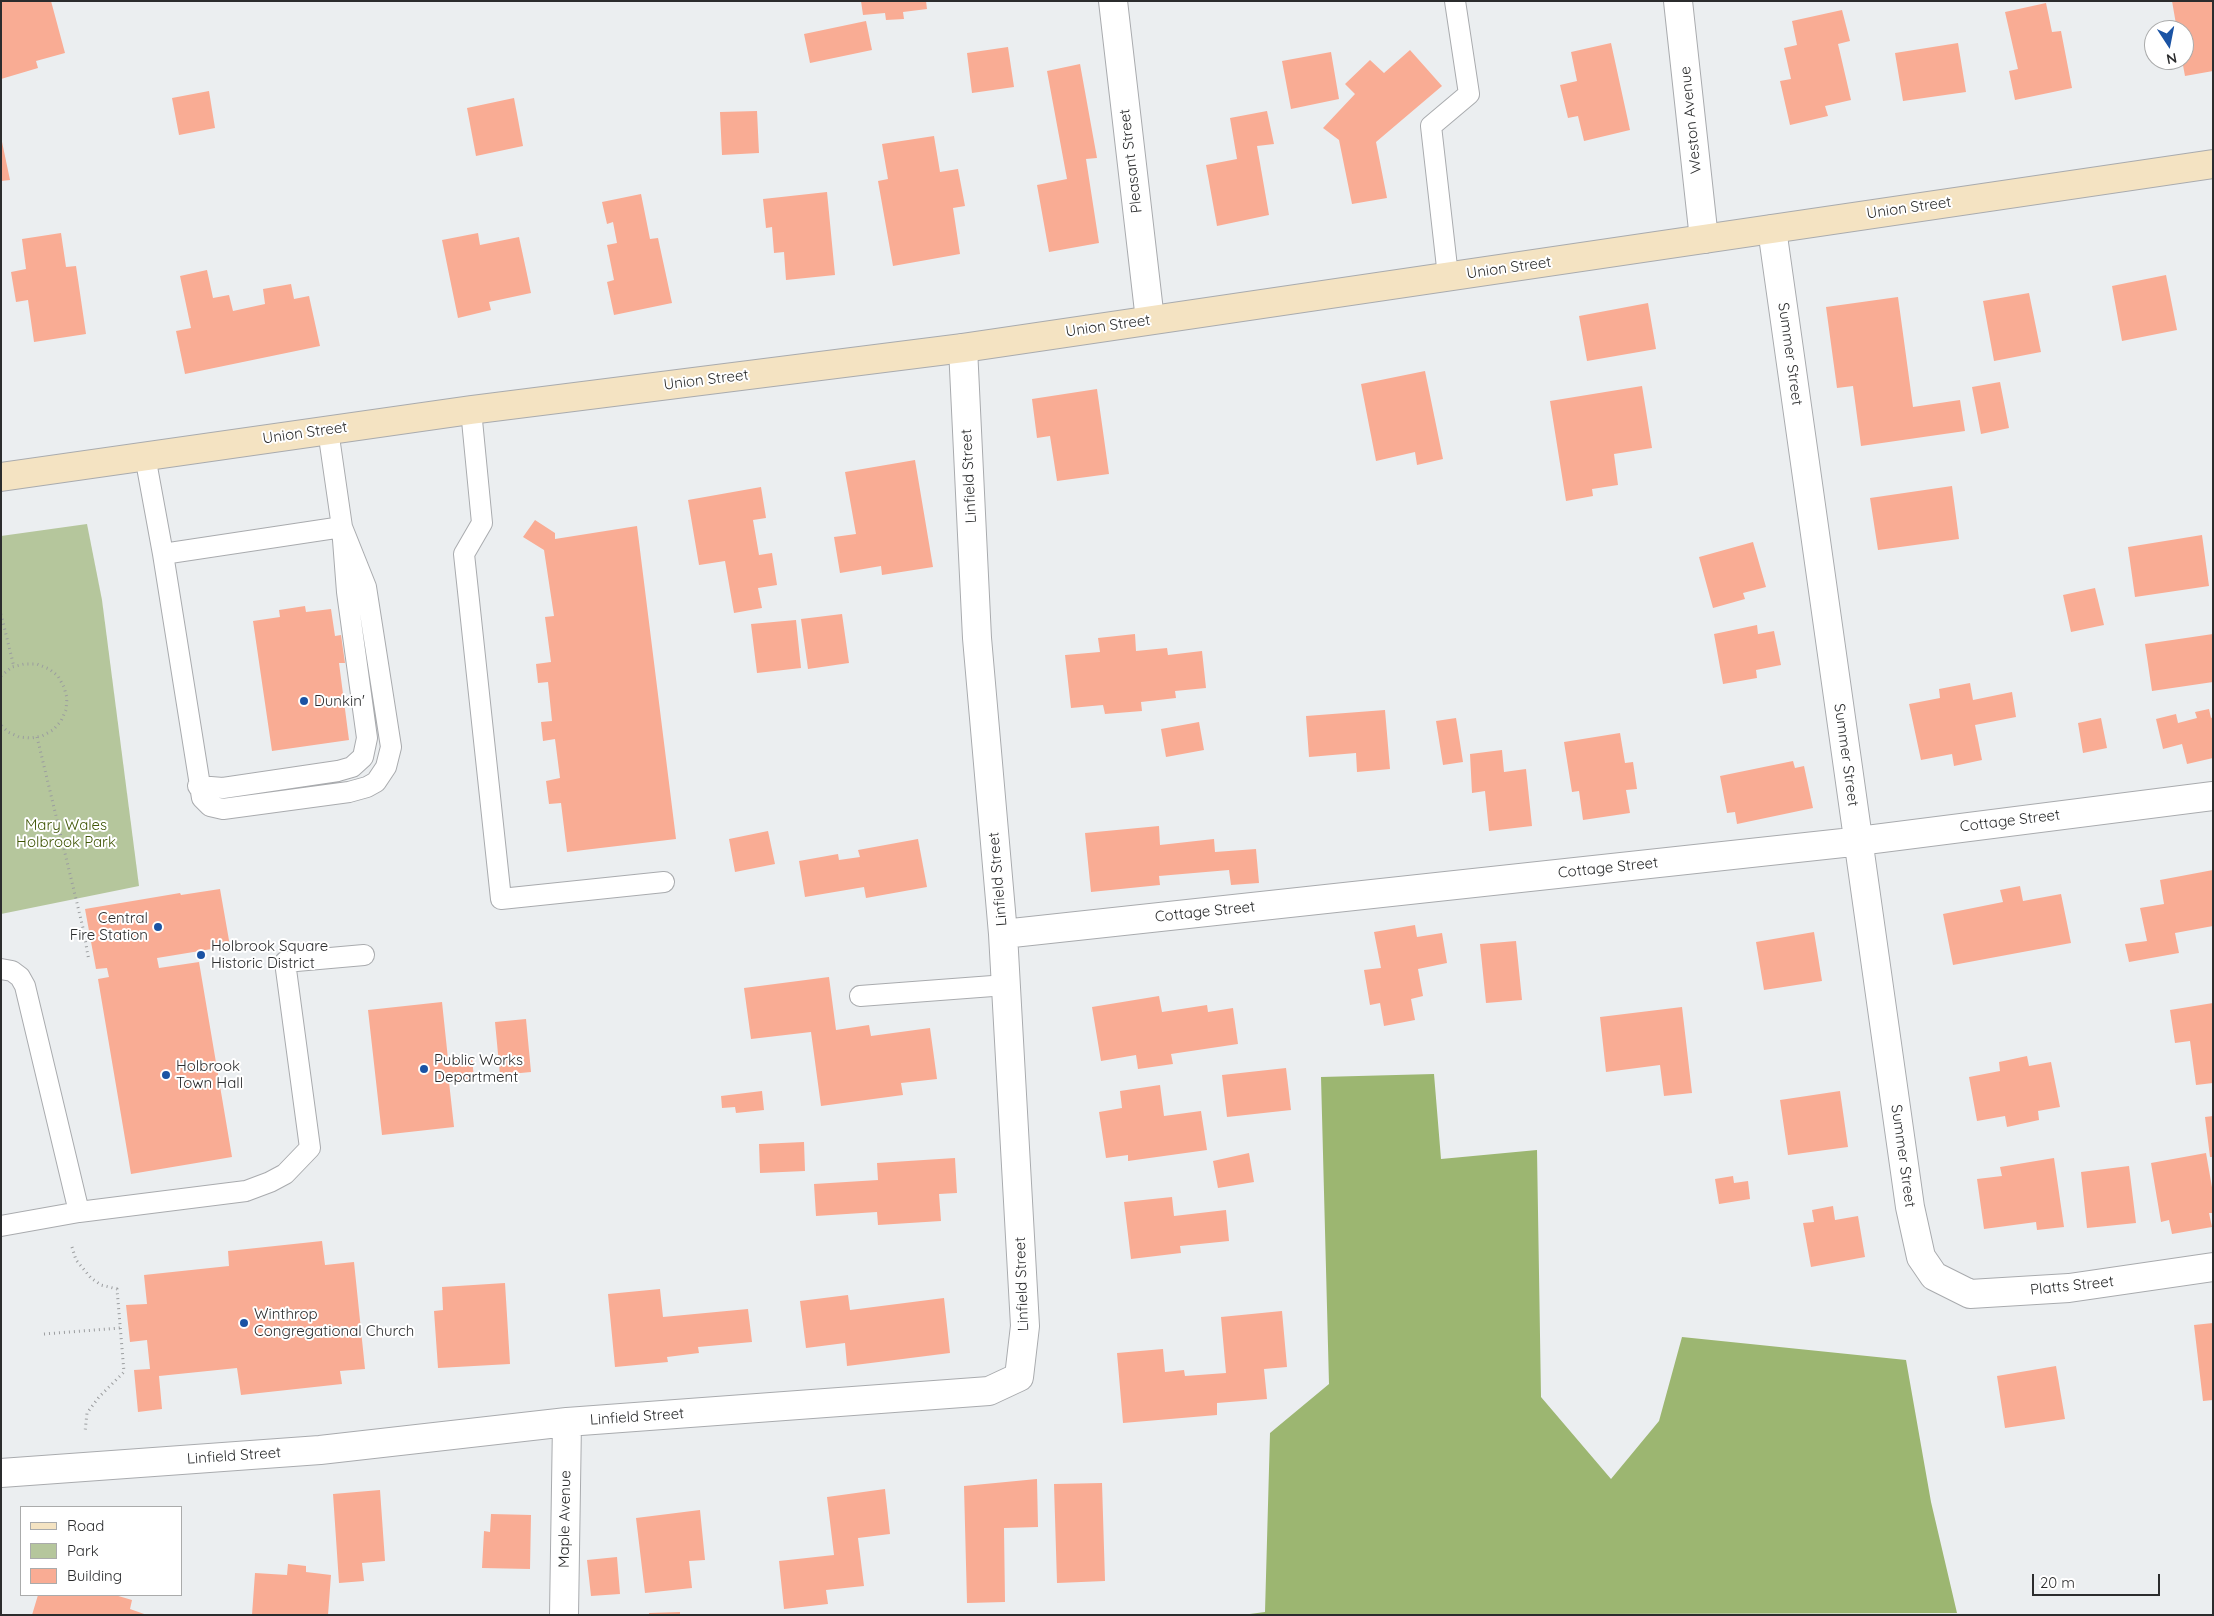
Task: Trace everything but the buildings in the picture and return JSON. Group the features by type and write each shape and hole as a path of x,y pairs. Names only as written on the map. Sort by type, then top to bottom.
{"main road":[{"name":"Union Street","path":"1,477 471,410 963,348 2213,164"}],"street":[{"name":"Pleasant Street","path":"1113,1 1150,320"},
{"name":"Weston Avenue","path":"1678,1 1704,239"},
{"name":"Summer Street","path":"1772,229 1910,1208 1921,1257 1934,1276"},
{"name":"Linfield Street","path":"1,1473 320,1450 567,1422 990,1391 1019,1377 1025,1326 1003,934 977,638 963,348"},
{"name":"Cottage Street","path":"1003,934 1858,840 2213,796"},
{"name":"Platts Street","path":"1934,1276 1970,1294 2069,1288 2213,1267"},
{"name":"Maple Avenue","path":"564,1615 567,1422"}],"lane":[{"path":"1448,276 1431,126 1469,94 1456,1"},
{"path":"471,410 482,523 464,554 501,899 664,882"},
{"path":"146,456 163,554 198,786 202,798 210,806 214,808 234,808 358,790 376,782 390,758 390,737 366,587 342,527 328,430"},
{"path":"163,554 342,527"},
{"path":"1,1226 80,1212 246,1190 270,1182 284,1174 310,1148 285,962 364,955"},
{"path":"1,969 12,971 20,976 25,986 80,1212"},
{"path":"860,996 1006,985"}],"path":[{"path":"1,614 14,667"},
{"path":"1,676 14,667 24,664 37,664 54,672 64,687 67,698 66,710 61,721 53,730 38,737 19,737 8,732 1,725"},
{"path":"38,737 89,961"},
{"path":"71,1244 76,1260 91,1278 101,1285 117,1288 124,1372 99,1396 88,1413 85,1425 86,1440"},
{"path":"44,1334 120,1328"}],"green space":[{"name":"Mary Wales Holbrook Park","path":"87,524 102,600 139,886 1,914 1,536"},
{"path":"1434,1074 1441,1159 1537,1150 1541,1397 1611,1479 1659,1421 1682,1337 1906,1360 1931,1502 1957,1613 1242,1615 1265,1612 1270,1433 1329,1384 1321,1077"}],"place":[{"name":"Dunkin'","path":"304,701"},
{"name":"Central Fire Station","path":"158,927"},
{"name":"Holbrook Square Historic District","path":"201,955"},
{"name":"Public Works Department","path":"424,1069"},
{"name":"Holbrook Town Hall","path":"166,1075"},
{"name":"Winthrop Congregational Church","path":"244,1323"}]}
